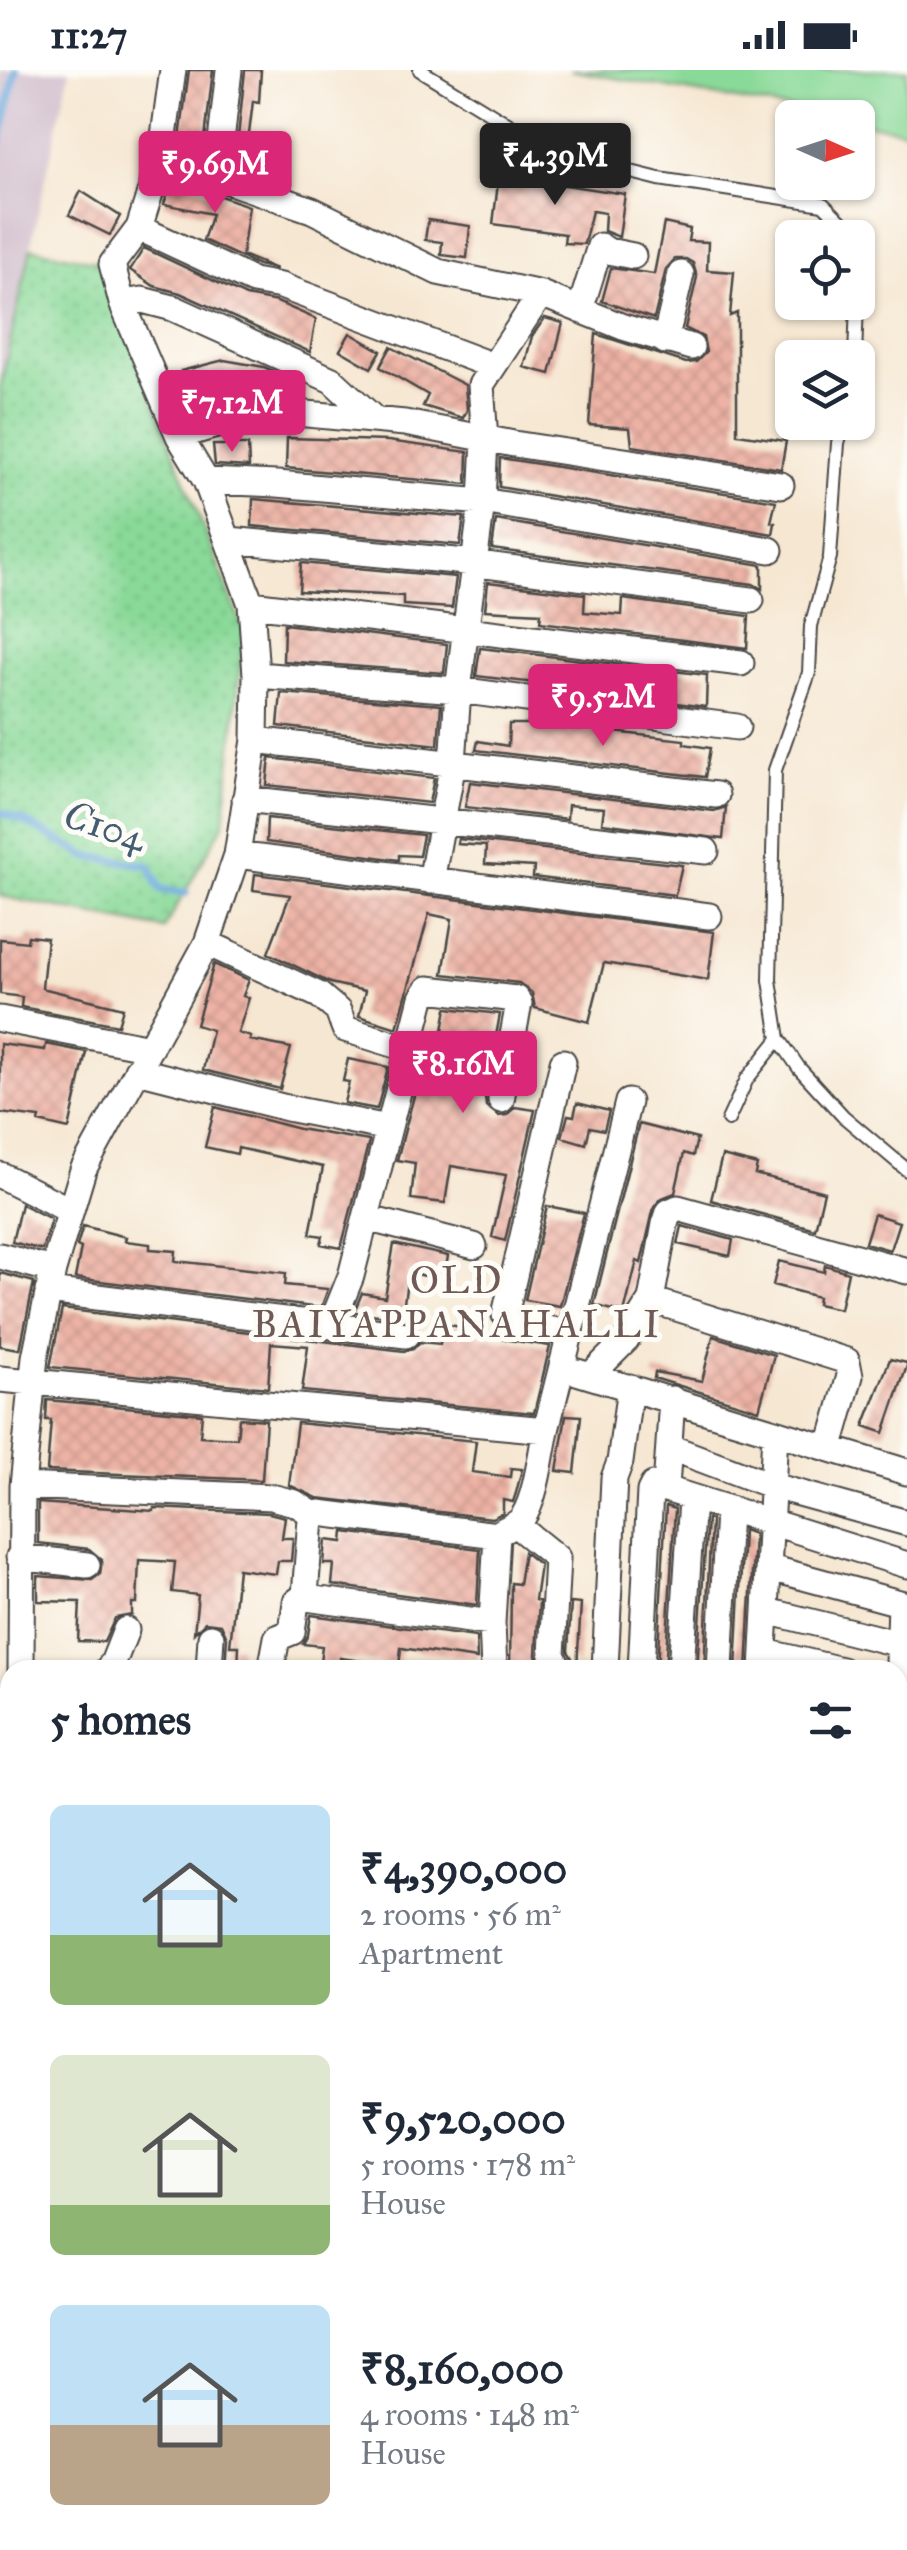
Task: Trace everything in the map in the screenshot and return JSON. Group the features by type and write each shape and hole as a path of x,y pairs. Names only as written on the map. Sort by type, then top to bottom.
{"street":[{"path":"21,1660 22,1486 32,1380 51,1280 83,1170 207,944 237,854 255,740 251,604 206,481 179,436 122,304 112,264 139,228 161,158 174,70"},
{"path":"218,177 230,70"},
{"path":"161,158 312,210 438,272 541,294 691,348"},
{"path":"139,228 253,281 282,286 493,366"},
{"path":"580,310 600,246 633,256"},
{"path":"665,341 681,274"},
{"path":"431,881 453,763 458,690 476,564 485,439 480,386 541,294"},
{"path":"122,304 142,300 173,308 332,380 375,420"},
{"path":"179,436 237,419 296,413 406,422 485,439 781,485"},
{"path":"206,481 482,502 770,550"},
{"path":"229,540 476,564 752,600"},
{"path":"251,604 741,662"},
{"path":"256,674 458,690 737,728"},
{"path":"255,740 716,795"},
{"path":"246,798 706,852"},
{"path":"237,854 708,916"},
{"path":"207,944 320,995 338,1011 346,1029 409,1049"},
{"path":"331,1326 351,1276 422,998 428,989 516,999 520,1009 502,1100"},
{"path":"0,1018 144,1059 287,1108 388,1128"},
{"path":"562,1062 506,1315 510,1321 571,1334"},
{"path":"494,1660 492,1623 507,1530 526,1514 628,1102"},
{"path":"0,1175 70,1210"},
{"path":"590,1376 626,1340 651,1300 665,1224 669,1212 678,1208 907,1271"},
{"path":"366,1218 474,1246"},
{"path":"0,1256 51,1280 406,1335"},
{"path":"651,1300 846,1361 850,1376 830,1446"},
{"path":"560,1368 907,1472"},
{"path":"0,1379 546,1430"},
{"path":"605,1660 614,1478 620,1462 630,1387"},
{"path":"666,1488 672,1399"},
{"path":"764,1660 775,1432"},
{"path":"668,1446 773,1486 907,1523"},
{"path":"642,1660 653,1485 907,1565"},
{"path":"22,1486 271,1497 296,1503 314,1515"},
{"path":"682,1660 692,1499"},
{"path":"720,1660 728,1510"},
{"path":"314,1515 507,1530 557,1558 553,1660"},
{"path":"272,1660 274,1644 279,1636 292,1632 296,1602 305,1595 314,1515"},
{"path":"19,1557 87,1565"},
{"path":"770,1568 904,1604 899,1660"},
{"path":"305,1595 492,1623"},
{"path":"767,1611 900,1644"},
{"path":"114,1660 126,1630"},
{"path":"210,1660 211,1637"}],"lane":[{"path":"420,70 554,153 659,179 823,204 839,220"},
{"path":"839,440 830,557 812,626 809,673 775,770 770,980 779,1039 799,1068 843,1116 907,1170"},
{"path":"728,1120 747,1079 779,1039"}],"shaded area":[{"path":"0,70 70,70 0,382"}],"green space":[{"path":"570,70 907,70 907,131 875,125 875,100 775,100 775,107"},
{"path":"31,248 99,262 244,631 224,823 164,929 0,896 0,388"}],"building":[{"path":"189,70 213,70 203,155 199,154 202,140 180,138"},
{"path":"245,70 261,70 259,102 253,101 248,142 278,150 271,175 235,166"},
{"path":"499,175 625,194 619,237 604,231 605,213 592,211 584,244 564,243 565,234 493,224"},
{"path":"172,179 249,206 242,255 276,269 203,240 212,214 164,204"},
{"path":"81,191 120,216 110,235 69,215"},
{"path":"428,220 470,226 467,258 441,255 442,242 425,240"},
{"path":"664,223 690,229 688,241 708,242 707,270 734,272 730,316 737,313 737,434 786,441 781,469 632,446 630,428 589,425 596,334 686,363 696,362 706,352 703,337 685,328 697,277 693,263 686,259 675,259 666,269 654,319 602,301 611,268 654,274"},
{"path":"144,248 246,296 277,302 316,319 310,352 180,293 154,286 130,270"},
{"path":"545,318 563,323 550,374 524,367 532,336"},
{"path":"350,333 381,351 371,368 340,350"},
{"path":"391,347 465,385 467,410 463,418 423,406 428,395 380,367"},
{"path":"224,360 264,367 305,385 303,397 217,385 186,393 181,371"},
{"path":"287,438 388,441 468,452 467,484 286,468"},
{"path":"213,445 248,445 249,467 215,465"},
{"path":"500,458 776,501 771,522 775,523 773,534 499,487"},
{"path":"253,499 464,517 460,545 252,526"},
{"path":"496,520 762,565 762,589 753,584 492,549"},
{"path":"301,563 456,577 452,608 403,605 403,596 299,591"},
{"path":"488,582 585,594 584,612 622,615 623,599 749,616 747,648 540,622 541,613 485,610"},
{"path":"284,624 447,644 444,673 283,661"},
{"path":"480,648 707,675 706,707 476,676"},
{"path":"281,693 441,705 438,745 278,726"},
{"path":"509,724 544,724 684,740 684,744 710,748 705,777 476,750 478,741 508,746"},
{"path":"270,758 434,778 429,803 267,785"},
{"path":"470,782 714,811 726,807 723,839 602,823 604,808 568,805 567,819 465,807"},
{"path":"267,818 423,835 419,856 399,855 399,860 266,842"},
{"path":"458,839 682,865 675,895 533,877 534,867 485,864 486,846 457,844"},
{"path":"255,874 714,932 708,980 604,963 589,1022 535,1008 532,993 519,983 443,974 452,919 429,914 397,1028 359,1016 365,991 330,983 268,953 290,895 253,890"},
{"path":"28,936 47,938 42,988 123,1008 118,1025 21,1007 22,997 0,994 0,939 27,942"},
{"path":"214,964 249,980 243,996 249,998 238,1033 251,1037 250,1040 291,1048 280,1089 203,1070 212,1030 196,1025"},
{"path":"447,1008 500,1014 486,1106 499,1116 507,1115 515,1107 535,1110 505,1241 492,1237 506,1175 451,1166 445,1203 411,1199 415,1163 397,1160 420,1073 426,1074 433,1034 442,1036"},
{"path":"0,1044 45,1050 46,1044 86,1052 69,1129 39,1122 40,1118 0,1113"},
{"path":"348,1059 388,1067 377,1109 344,1103 349,1082 343,1081"},
{"path":"577,1103 609,1111 604,1130 590,1127 586,1144 562,1137 568,1115 574,1116"},
{"path":"215,1107 299,1129 369,1141 341,1248 321,1244 323,1236 310,1234 323,1167 238,1148 237,1154 205,1147"},
{"path":"639,1124 697,1139 693,1156 684,1153 675,1193 662,1198 654,1207 624,1313 594,1305"},
{"path":"722,1156 757,1165 755,1174 824,1192 815,1229 711,1200"},
{"path":"21,1204 51,1219 42,1250 12,1242"},
{"path":"547,1206 584,1213 560,1306 525,1300"},
{"path":"874,1214 899,1222 890,1250 865,1243"},
{"path":"83,1226 126,1237 125,1241 150,1244 150,1249 176,1251 175,1261 286,1273 285,1285 328,1289 321,1308 75,1278"},
{"path":"682,1226 733,1240 730,1256 678,1244"},
{"path":"394,1244 448,1256 444,1279 408,1273 402,1318 354,1312 362,1293 385,1297"},
{"path":"779,1261 824,1272 825,1265 848,1272 840,1309 817,1304 818,1297 773,1285"},
{"path":"0,1273 34,1282 20,1349 0,1346"},
{"path":"62,1309 404,1351 420,1342 440,1344 444,1324 477,1330 476,1335 550,1346 534,1413 302,1391 308,1346 271,1343 268,1388 50,1367"},
{"path":"713,1336 774,1355 759,1410 654,1378 655,1372 702,1381"},
{"path":"890,1359 907,1366 884,1433 864,1426"},
{"path":"47,1400 202,1414 200,1436 237,1438 239,1418 266,1420 262,1480 47,1471 51,1420 46,1420"},
{"path":"566,1415 581,1416 575,1473 557,1471"},
{"path":"297,1423 476,1441 472,1472 510,1477 511,1468 522,1469 513,1502 503,1500 503,1513 492,1518 317,1498 289,1485"},
{"path":"38,1503 269,1513 285,1517 282,1538 293,1538 291,1561 278,1561 276,1574 238,1569 230,1646 239,1646 238,1660 226,1660 227,1637 221,1624 205,1622 194,1633 198,1595 172,1592 175,1562 139,1560 137,1603 132,1603 132,1615 115,1618 104,1642 78,1641 80,1602 38,1601 38,1576 92,1580 100,1574 102,1560 89,1549 38,1543"},
{"path":"666,1506 675,1509 666,1660 658,1660"},
{"path":"707,1519 711,1520 704,1660 698,1660"},
{"path":"743,1530 754,1534 748,1660 736,1660"},
{"path":"344,1532 480,1549 477,1605 332,1585 334,1564 324,1564 326,1540 343,1542"},
{"path":"524,1552 540,1565 535,1600 539,1601 538,1660 510,1660 511,1583 519,1584"},
{"path":"571,1603 581,1604 577,1660 573,1660 568,1651"},
{"path":"311,1615 476,1637 477,1659 401,1648 400,1660 320,1660 322,1646 303,1644"}],"waterway":[{"path":"0,142 16,70"},
{"name":"C104","path":"0,812 86,856 149,865 160,889 186,893"}],"district":[{"name":"OLD BAIYAPPANAHALLI","path":"457,1302"}]}
